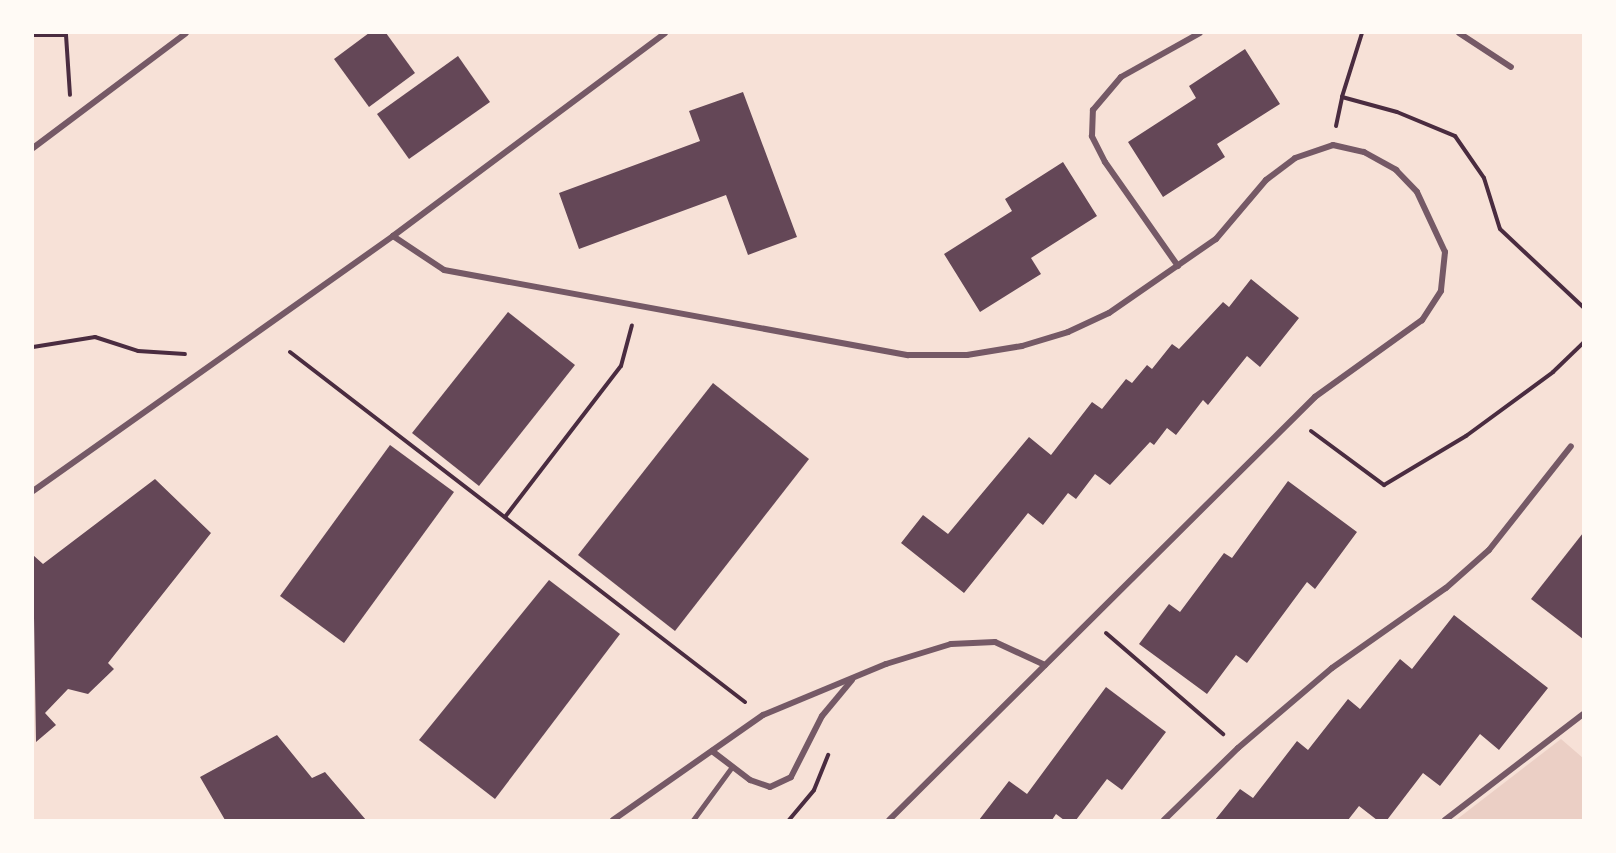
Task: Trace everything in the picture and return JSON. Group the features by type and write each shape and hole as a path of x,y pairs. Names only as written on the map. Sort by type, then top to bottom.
{"street":[{"path":"33,148 186,33"},
{"path":"33,491 393,236 666,33"},
{"path":"1178,267 1105,162 1092,136 1093,110 1121,77 1200,33"},
{"path":"1460,33 1511,67"},
{"path":"393,236 444,270 637,308 908,355 967,355 1022,346 1068,332 1109,313 1216,239 1266,180 1295,158 1333,145 1364,152 1396,170 1417,192 1445,252 1441,291 1422,320 1346,373 1293,418 1089,618 890,820"},
{"path":"1164,820 1238,748 1332,668 1446,588 1489,550 1570,446"},
{"path":"614,820 763,715 854,677 951,644 995,642 1045,665"},
{"path":"711,751 770,788 790,777 822,717 854,677"},
{"path":"1445,820 1583,714"}],"lane":[{"path":"693,820 732,766"}],"path":[{"path":"1333,145 1342,97 1362,33"},
{"path":"33,35 67,34 71,119"},
{"path":"1342,97 1397,112 1455,136 1484,178 1500,229 1583,307"},
{"path":"505,517 621,366 637,308"},
{"path":"33,347 95,338 138,351 185,354"},
{"path":"1293,418 1384,485 1466,436 1553,372 1583,343"},
{"path":"290,352 763,715"},
{"path":"1089,618 1238,748"},
{"path":"789,820 814,790 824,769"}],"shaded area":[{"path":"1561,739 1583,758 1583,820 1456,820"}],"building":[{"path":"369,33 386,33 415,73 369,107 334,59"},
{"path":"1245,49 1280,104 1217,144 1225,157 1163,197 1128,142 1196,98 1189,86"},
{"path":"458,56 490,102 409,159 377,114"},
{"path":"743,92 797,237 748,255 726,195 579,249 559,193 700,141 689,111"},
{"path":"1063,162 1097,216 1031,258 1041,274 980,312 944,254 1012,211 1005,199"},
{"path":"1251,279 1299,318 1260,367 1247,356 1208,405 1203,400 1176,435 1167,428 1154,445 1150,442 1110,485 1095,474 1076,499 1068,493 1043,525 1028,513 964,593 901,543 923,515 948,534 1029,437 1051,455 1092,402 1102,409 1126,379 1132,383 1147,365 1152,369 1172,344 1179,349 1223,302 1229,307"},
{"path":"508,312 575,365 479,486 412,433"},
{"path":"713,383 809,459 675,631 578,555"},
{"path":"390,445 454,492 344,643 280,596"},
{"path":"155,479 211,533 108,663 114,669 88,694 68,689 45,713 56,725 36,742 33,555 43,564"},
{"path":"1288,481 1357,532 1315,589 1307,582 1247,663 1236,655 1207,694 1139,644 1169,604 1180,612 1224,553 1232,558"},
{"path":"1583,533 1583,639 1531,599"},
{"path":"549,580 620,634 495,799 419,740"},
{"path":"1454,615 1548,688 1499,750 1480,734 1440,786 1423,773 1387,820 1377,820 1359,806 1348,820 1215,820 1240,789 1253,798 1297,741 1308,750 1348,699 1360,709 1400,659 1412,669"},
{"path":"1106,687 1166,732 1122,790 1107,779 1076,820 1064,820 1056,814 1052,820 979,820 1009,781 1027,794"},
{"path":"277,735 312,778 325,772 366,820 225,820 200,777"}]}
